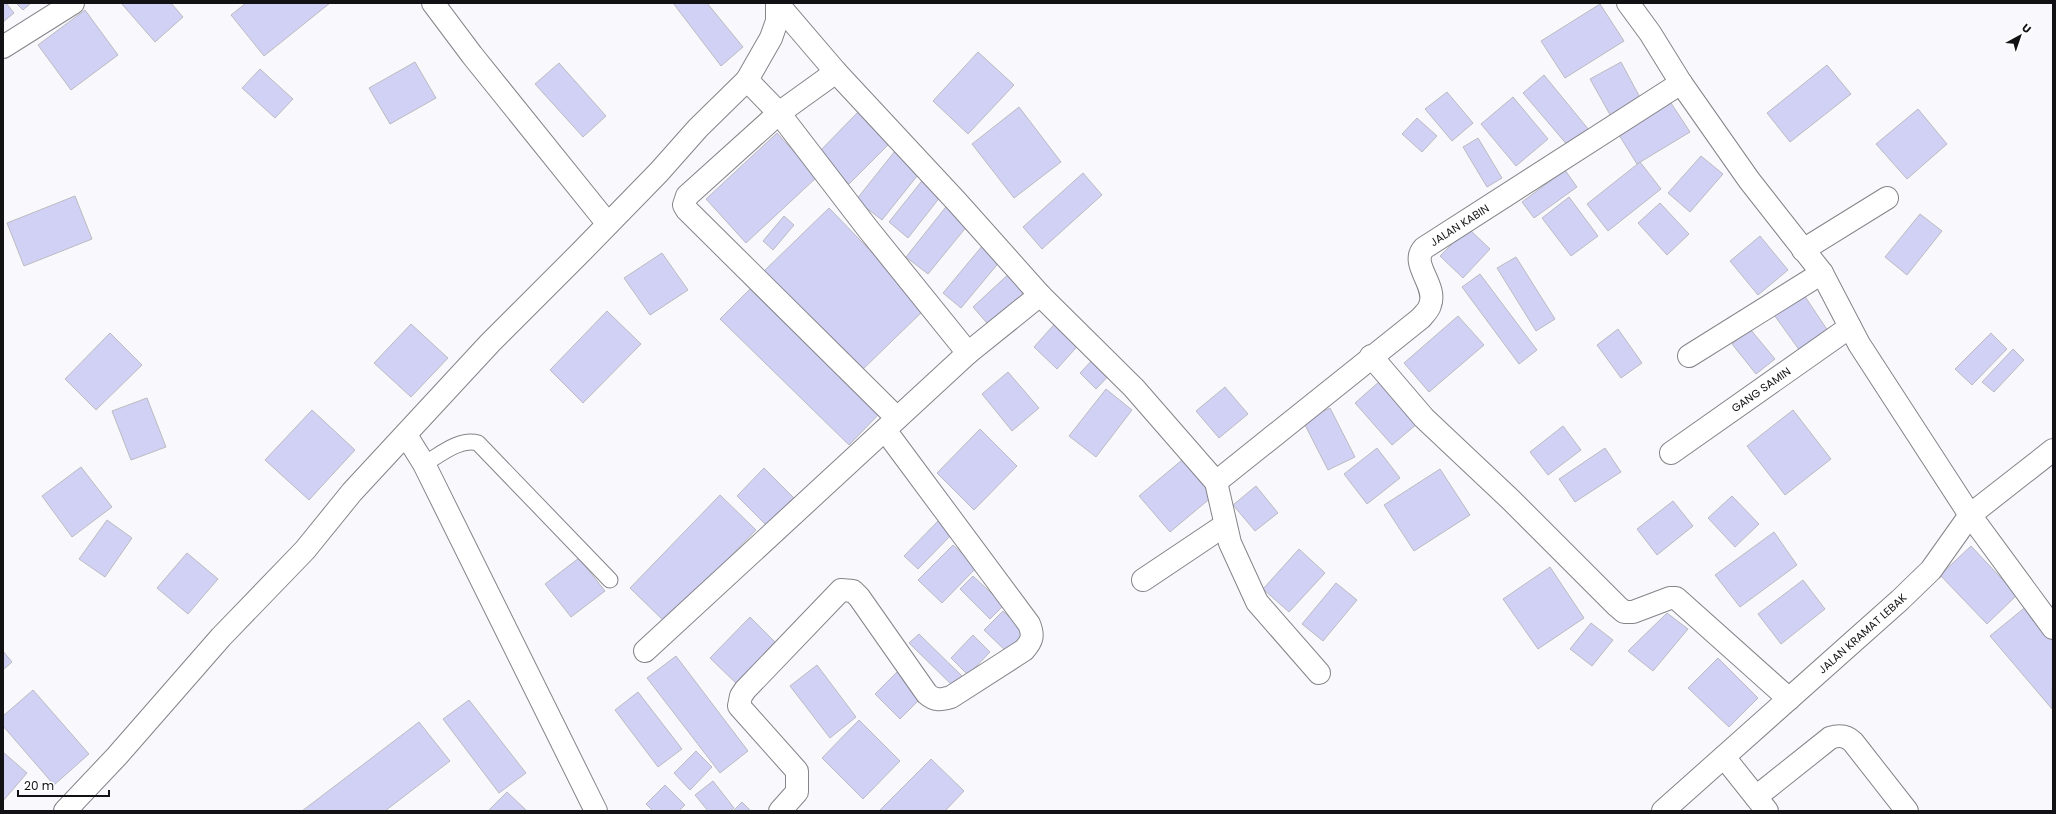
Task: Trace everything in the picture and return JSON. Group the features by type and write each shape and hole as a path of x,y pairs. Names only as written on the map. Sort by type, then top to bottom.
{"street":[{"path":"3,47 73,3"},
{"path":"433,3 472,55 608,224"},
{"path":"777,3 836,72 957,202 1040,295 1134,388 1216,482 1230,542 1257,602 1319,673"},
{"path":"65,811 118,756 221,637 305,550 352,492 490,343 608,224 698,128 747,80 771,38 777,21 777,3"},
{"path":"1628,3 1650,33 1681,83 1749,180 1822,273 1850,327 1970,515 2053,628"},
{"path":"780,811 797,792 797,771 739,706 739,701 745,690 841,590 853,591 859,597 927,694 935,699 941,700 951,697 1024,650 1032,641 1033,634 1030,624 891,424 687,210 684,205 687,196 779,113 836,72"},
{"path":"747,80 779,113 868,229 968,353"},
{"name":"JALAN KABIN","path":"1216,482 1371,356 1421,318 1430,307 1433,294 1419,259 1420,253 1424,248 1681,83"},
{"path":"1803,250 1887,198"},
{"path":"1689,356 1822,273"},
{"path":"645,651 968,353 1040,295"},
{"name":"GANG SAMIN","path":"1671,453 1850,327"},
{"path":"1371,356 1424,418 1511,500 1624,612 1633,612 1670,598 1681,600 1789,699"},
{"path":"406,435 424,464 596,811"},
{"name":"JALAN KRAMAT LEBAK","path":"1663,811 1931,570 1970,515 2053,450"},
{"path":"1143,580 1225,525"},
{"path":"1724,757 1762,804 1830,738 1836,736 1848,737 1907,811"}],"lane":[{"path":"424,464 462,443 471,441 478,443 610,580"}],"building":[{"path":"3,3 6,3 14,13 3,22"},
{"path":"16,3 31,3 23,10"},
{"path":"121,3 171,3 183,17 155,42"},
{"path":"246,3 330,3 264,56 231,15"},
{"path":"673,3 707,3 743,47 721,66"},
{"path":"1600,4 1624,41 1565,78 1541,41"},
{"path":"85,10 118,55 71,90 38,45"},
{"path":"978,52 1014,85 968,134 933,101"},
{"path":"415,62 436,98 390,124 369,88"},
{"path":"1621,62 1643,103 1613,120 1590,79"},
{"path":"559,63 606,116 583,137 535,84"},
{"path":"1827,65 1851,94 1790,142 1767,113"},
{"path":"260,69 293,99 275,118 242,88"},
{"path":"1544,75 1589,130 1569,147 1523,93"},
{"path":"1447,92 1473,123 1452,141 1425,109"},
{"path":"1513,97 1548,139 1516,166 1481,124"},
{"path":"1671,103 1690,132 1637,164 1619,135"},
{"path":"1019,107 1061,162 1014,198 972,144"},
{"path":"861,109 893,140 849,184 817,154"},
{"path":"1918,109 1947,144 1907,179 1876,144"},
{"path":"1417,118 1437,136 1422,152 1402,134"},
{"path":"777,133 817,177 746,243 706,199"},
{"path":"1478,138 1502,178 1487,187 1463,147"},
{"path":"899,146 925,166 882,220 856,200"},
{"path":"1701,156 1723,174 1690,212 1668,193"},
{"path":"1640,162 1661,189 1608,231 1587,204"},
{"path":"1565,170 1577,187 1534,218 1522,202"},
{"path":"1083,173 1102,195 1042,249 1023,227"},
{"path":"925,177 944,192 908,238 889,222"},
{"path":"75,196 92,239 24,266 7,223"},
{"path":"1569,197 1598,236 1571,256 1542,218"},
{"path":"949,203 972,220 928,274 906,257"},
{"path":"1660,203 1689,234 1667,255 1638,223"},
{"path":"829,208 926,308 859,373 762,273"},
{"path":"1920,214 1942,231 1907,275 1885,257"},
{"path":"784,216 794,225 773,250 763,241"},
{"path":"1468,228 1490,249 1463,278 1440,256"},
{"path":"1760,236 1788,270 1758,295 1730,261"},
{"path":"983,245 1001,260 961,308 943,293"},
{"path":"662,253 688,290 650,315 624,278"},
{"path":"1516,257 1555,319 1536,331 1497,268"},
{"path":"1013,270 1034,293 993,330 973,307"},
{"path":"1480,274 1537,350 1519,364 1462,287"},
{"path":"751,288 880,413 849,445 720,319"},
{"path":"1802,292 1828,331 1800,351 1772,312"},
{"path":"607,311 641,344 583,403 550,370"},
{"path":"1458,316 1484,345 1429,392 1404,363"},
{"path":"1060,318 1083,340 1057,369 1034,347"},
{"path":"411,324 448,358 411,397 374,363"},
{"path":"1618,329 1642,363 1621,378 1597,345"},
{"path":"1750,329 1775,359 1756,374 1732,344"},
{"path":"110,333 142,365 96,410 65,379"},
{"path":"1991,333 2007,349 1972,385 1955,369"},
{"path":"2013,349 2024,360 1994,392 1982,382"},
{"path":"1097,355 1113,371 1096,389 1080,373"},
{"path":"1008,372 1039,408 1012,431 982,394"},
{"path":"1380,381 1417,424 1392,445 1355,403"},
{"path":"1225,387 1248,414 1219,438 1196,411"},
{"path":"1106,389 1132,410 1096,457 1069,436"},
{"path":"147,398 166,447 131,460 112,411"},
{"path":"1330,408 1355,457 1328,470 1303,421"},
{"path":"312,410 355,450 309,500 265,460"},
{"path":"1793,410 1831,459 1785,495 1747,446"},
{"path":"1563,426 1581,450 1548,475 1530,452"},
{"path":"980,429 1017,466 974,510 937,473"},
{"path":"1377,448 1400,478 1367,504 1344,474"},
{"path":"1605,448 1621,472 1575,502 1559,479"},
{"path":"1182,460 1213,496 1170,532 1139,496"},
{"path":"81,467 112,507 72,537 42,496"},
{"path":"764,468 796,500 769,528 737,496"},
{"path":"1440,469 1470,515 1414,551 1384,505"},
{"path":"1256,486 1278,513 1255,531 1233,505"},
{"path":"720,495 756,530 666,623 630,588"},
{"path":"1732,496 1759,524 1735,547 1708,518"},
{"path":"1673,501 1693,526 1657,555 1637,529"},
{"path":"940,519 954,532 918,569 904,556"},
{"path":"107,520 132,538 105,577 79,559"},
{"path":"1774,532 1797,565 1740,607 1715,575"},
{"path":"953,545 977,567 942,603 918,580"},
{"path":"1971,546 2017,595 1987,624 1940,575"},
{"path":"1299,549 1325,573 1289,612 1263,589"},
{"path":"187,553 218,579 188,614 157,588"},
{"path":"579,558 605,591 571,617 545,584"},
{"path":"1550,567 1584,618 1538,649 1503,599"},
{"path":"973,576 1004,605 990,619 960,589"},
{"path":"1803,580 1825,609 1781,644 1758,614"},
{"path":"1336,583 1357,600 1323,641 1302,624"},
{"path":"2028,605 2053,636 2052,709 1990,636"},
{"path":"1003,611 1030,637 1011,656 984,630"},
{"path":"1667,613 1688,629 1653,671 1628,651"},
{"path":"750,617 780,647 740,687 710,658"},
{"path":"1591,623 1613,640 1592,666 1570,649"},
{"path":"919,634 965,679 956,689 909,643"},
{"path":"973,635 990,652 968,675 951,658"},
{"path":"3,651 12,662 3,670"},
{"path":"676,656 748,751 720,773 647,678"},
{"path":"1718,658 1758,698 1729,727 1688,688"},
{"path":"817,665 856,717 830,738 790,686"},
{"path":"897,672 922,697 900,719 875,694"},
{"path":"33,690 89,754 54,785 3,726 3,716"},
{"path":"638,692 682,749 658,767 615,710"},
{"path":"469,700 526,773 499,793 443,719"},
{"path":"859,720 900,761 863,799 822,758"},
{"path":"419,722 450,761 385,811 302,811"},
{"path":"696,751 712,767 690,790 674,773"},
{"path":"3,752 27,773 3,801"},
{"path":"931,759 964,791 945,811 879,811"},
{"path":"713,781 734,808 730,811 708,811 695,795"},
{"path":"665,785 685,805 679,811 653,811 646,804"},
{"path":"507,792 527,811 488,811"},
{"path":"742,802 751,811 733,811"}]}
